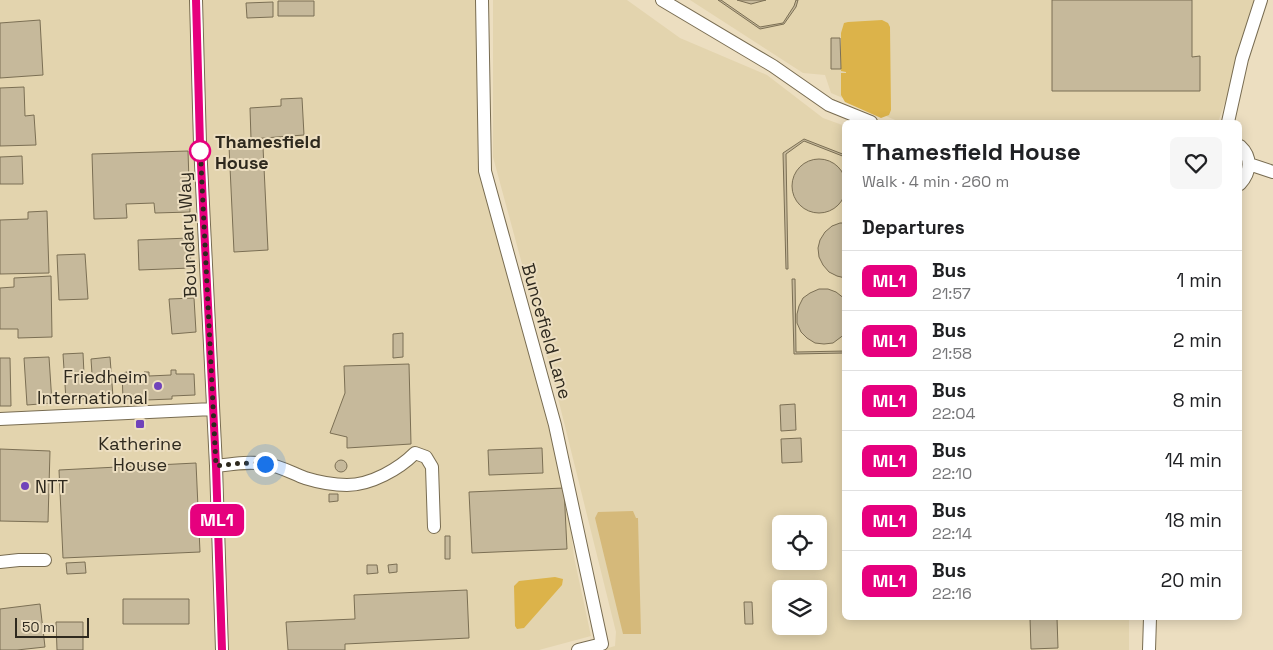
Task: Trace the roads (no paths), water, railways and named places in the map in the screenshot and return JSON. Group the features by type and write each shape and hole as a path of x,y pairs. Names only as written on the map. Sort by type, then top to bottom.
{"street":[{"name":"Boundary Way","path":"196,0 200,144 216,466 222,650"},
{"name":"Buncefield Lane","path":"482,0 485,171 555,425 602,644 578,650"},
{"path":"662,0 773,66 829,104 866,120"},
{"path":"1228,120 1242,59 1261,0"},
{"path":"1242,148 1248,156 1249,164 1242,182"},
{"path":"1249,164 1273,172"},
{"path":"0,419 213,409"},
{"path":"216,466 243,463 265,464 311,479 348,485 367,482 407,461 416,453 426,457 432,467 434,527"},
{"path":"0,562 45,560"},
{"path":"1149,650 1150,620"}],"place":[{"name":"Thamesfield House","path":"200,151"},
{"name":"Friedheim International","path":"158,386"},
{"name":"Katherine House","path":"140,424"},
{"name":"NTT","path":"25,486"}]}
